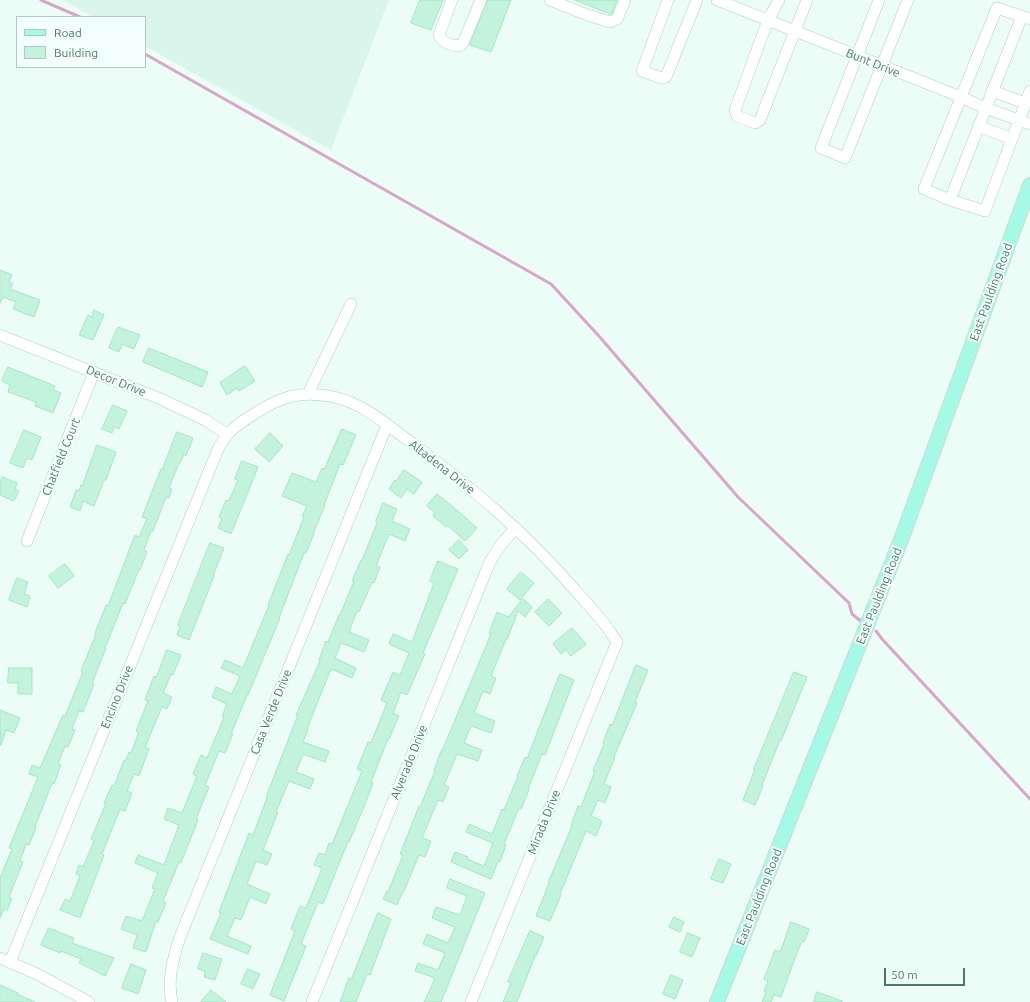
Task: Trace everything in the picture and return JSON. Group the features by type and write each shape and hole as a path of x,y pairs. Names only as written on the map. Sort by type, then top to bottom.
{"main road":[{"name":"East Paulding Road","path":"717,1002 901,540 1030,185"}],"street":[{"path":"452,0 439,35 441,39 453,46 459,46 463,43 481,0"},
{"path":"550,0 610,22 617,19 625,0"},
{"path":"668,0 642,71 661,78 666,77 697,0"},
{"name":"Bunt Drive","path":"717,0 986,108 1030,124"},
{"path":"779,0 768,20 735,110 737,116 755,123 760,120 807,0"},
{"path":"879,0 821,148 845,158 908,0"},
{"path":"950,200 992,91 1026,17 997,8 924,189 950,200 985,211 1030,91"},
{"path":"992,91 1025,103"},
{"path":"978,126 1012,139"},
{"path":"308,394 351,304"},
{"name":"Decor Drive","path":"0,335 161,399 205,420 227,434"},
{"name":"Chatfield Court","path":"27,541 94,372"},
{"name":"Altadena Drive","path":"227,434 268,404 287,397 320,394 345,400 374,416 452,473 516,528 558,570 604,623 617,642"},
{"name":"Casa Verde Drive","path":"172,1002 170,981 172,966 178,944 387,425"},
{"name":"Encino Drive","path":"5,960 218,449 227,434"},
{"name":"Alverado Drive","path":"312,1002 489,564 502,542 516,528"},
{"name":"Mirada Drive","path":"471,1002 617,642"},
{"path":"5,960 37,974 89,1002"}],"shaded area":[{"path":"62,0 389,0 331,150 146,47 146,16 91,16"}],"building":[{"path":"420,0 443,0 431,30 411,23"},
{"path":"488,0 511,0 491,52 470,45"},
{"path":"575,0 617,0 612,14 610,14"},
{"path":"0,270 12,275 9,282 13,284 10,289 40,300 34,317 13,309 16,302 3,297 0,303"},
{"path":"94,310 104,315 93,340 79,335 88,315 92,317"},
{"path":"118,327 140,335 134,349 122,344 119,352 109,348"},
{"path":"149,348 208,372 202,387 143,362"},
{"path":"245,366 255,381 239,391 237,388 227,395 220,383"},
{"path":"8,367 55,386 53,390 61,393 53,413 35,406 36,402 8,392 10,385 2,381"},
{"path":"113,405 127,411 119,429 114,427 112,433 102,429"},
{"path":"342,429 356,435 343,465 340,464 314,534 306,553 304,553 280,618 231,734 233,734 225,753 219,751 205,785 209,787 196,819 198,820 181,863 179,862 163,901 166,903 158,922 156,921 146,952 133,948 137,935 121,929 126,916 142,921 155,889 152,888 158,873 135,863 138,855 164,865 179,825 164,819 168,808 182,813 197,776 193,774 201,755 207,758 224,717 222,716 227,704 212,697 216,687 232,694 240,676 221,668 225,660 243,668 304,517 302,516 307,506 282,496 292,473 316,482 322,468 324,469"},
{"path":"24,430 41,437 32,460 27,458 23,468 10,463"},
{"path":"177,432 193,438 186,456 184,454 179,463 169,488 172,489 169,498 166,497 153,531 151,531 144,550 147,552 140,570 139,569 125,604 123,603 92,683 94,684 83,712 79,711 72,729 75,730 68,747 65,746 58,764 61,765 54,784 52,783 29,845 26,844 20,861 23,862 9,897 12,899 7,910 4,909 0,918 0,878 12,849 9,848 38,777 29,774 32,765 40,768 63,715 65,716 83,672 81,671 96,634 95,633 106,605 108,606 135,535 139,537 147,519 142,517"},
{"path":"270,433 283,446 269,462 255,449"},
{"path":"97,445 116,452 106,480 104,480 94,506 83,501 80,511 70,507 76,490 79,491 81,485 82,486"},
{"path":"242,461 258,467 231,534 218,528 222,518 219,517 226,500 229,501 238,480 235,479"},
{"path":"404,470 422,482 414,494 407,489 401,498 389,489"},
{"path":"2,477 17,483 15,489 19,491 14,501 0,495 0,483"},
{"path":"437,494 477,528 465,541 447,525 446,527 433,516 435,513 427,506"},
{"path":"383,503 397,509 392,521 410,529 405,541 389,534 376,566 380,567 374,583 372,582 359,612 357,611 349,632 369,640 364,652 341,643 335,658 356,668 352,678 331,669 307,729 303,742 329,751 325,762 303,754 296,772 314,779 310,789 289,781 276,812 278,812 263,850 272,854 267,865 256,861 247,884 270,894 266,904 250,897 241,920 235,918 227,936 251,946 248,954 210,939 221,913 219,912 249,833 253,835 298,715 296,715 320,661 319,660 326,641 328,642 354,581 352,581 377,523 376,522"},
{"path":"459,540 468,550 459,559 449,550"},
{"path":"210,543 224,548 189,640 177,635 180,626 178,625"},
{"path":"438,561 458,569 423,653 425,654 407,695 401,692 393,713 399,716 371,782 373,783 364,807 349,842 348,841 323,904 318,902 301,944 306,946 284,1001 270,995 295,931 291,929 300,906 306,908 322,868 314,865 319,853 325,855 329,843 332,844 362,771 357,769 368,742 371,743 387,703 381,700 393,672 400,675 409,653 389,644 393,634 412,642 434,583 430,581"},
{"path":"65,564 74,576 58,588 49,576"},
{"path":"521,572 534,583 520,600 507,589"},
{"path":"17,578 28,582 24,594 30,596 27,607 9,600"},
{"path":"523,599 532,607 525,617 518,611 491,676 496,678 490,694 483,691 474,713 495,721 491,733 471,726 464,743 482,750 478,761 457,754 444,785 449,787 443,802 438,800 422,838 431,841 425,857 419,855 397,905 383,899 387,891 388,892 403,855 400,854 435,771 434,770 441,751 491,634 489,633 497,612 508,617"},
{"path":"548,599 562,613 549,626 535,612"},
{"path":"572,628 586,644 571,656 566,650 561,654 553,644"},
{"path":"167,650 181,655 173,675 171,674 163,693 172,697 167,709 162,707 145,747 149,749 139,776 134,774 127,791 132,793 125,811 120,809 102,854 104,855 80,918 60,910 65,899 70,901 80,876 76,874 79,865 83,867 94,841 91,839 106,803 104,803 112,785 114,786 124,760 126,760 129,752 131,753 139,732 136,731 148,701 145,700 154,676 156,677"},
{"path":"636,665 648,670 635,702 637,703 604,784 611,787 605,803 598,800 591,816 602,821 596,836 586,831 550,921 536,916 572,826 571,825 578,806 581,807 595,771 593,771 610,724 612,725"},
{"path":"9,668 32,668 32,694 18,694 18,683 8,683"},
{"path":"794,672 807,677 781,741 780,740 755,805 743,800 754,769"},
{"path":"560,674 574,680 545,755 542,754 521,809 519,808 504,844 506,845 500,862 498,861 491,879 451,862 455,852 484,866 493,843 466,832 469,824 492,834 502,809 504,810 525,757 527,758"},
{"path":"0,710 20,718 14,733 6,730 1,745"},
{"path":"719,859 731,864 723,883 711,879"},
{"path":"450,879 485,893 441,1002 424,1002 435,978 415,971 418,963 438,970 445,953 423,944 427,934 448,943 455,927 432,918 436,907 460,915 467,896 447,888"},
{"path":"378,913 391,919 370,975 367,974 356,1002 340,1002 349,978 351,979"},
{"path":"674,917 684,922 680,932 669,927"},
{"path":"791,922 809,929 795,958 781,997 774,995 771,1002 762,1002 768,981 764,979 775,950 780,952"},
{"path":"49,928 74,938 72,943 114,958 105,976 79,963 81,959 61,951 60,953 41,945"},
{"path":"530,931 544,937 517,1002 503,1002 511,983 508,982"},
{"path":"688,933 700,938 692,957 680,952"},
{"path":"203,953 222,959 215,980 204,977 205,971 198,969"},
{"path":"131,964 146,970 138,994 122,988"},
{"path":"248,969 260,974 253,989 241,984"},
{"path":"671,975 683,980 675,999 663,994"},
{"path":"0,985 18,993 17,994 35,1002 0,1002"},
{"path":"211,990 226,1002 201,1002"},
{"path":"817,992 842,1001 842,1002 814,1002"}],"waterway":[{"path":"41,0 78,16"},
{"path":"146,55 551,284 598,335 738,497 849,603 852,614 862,622"},
{"path":"876,631 1030,799"}]}
